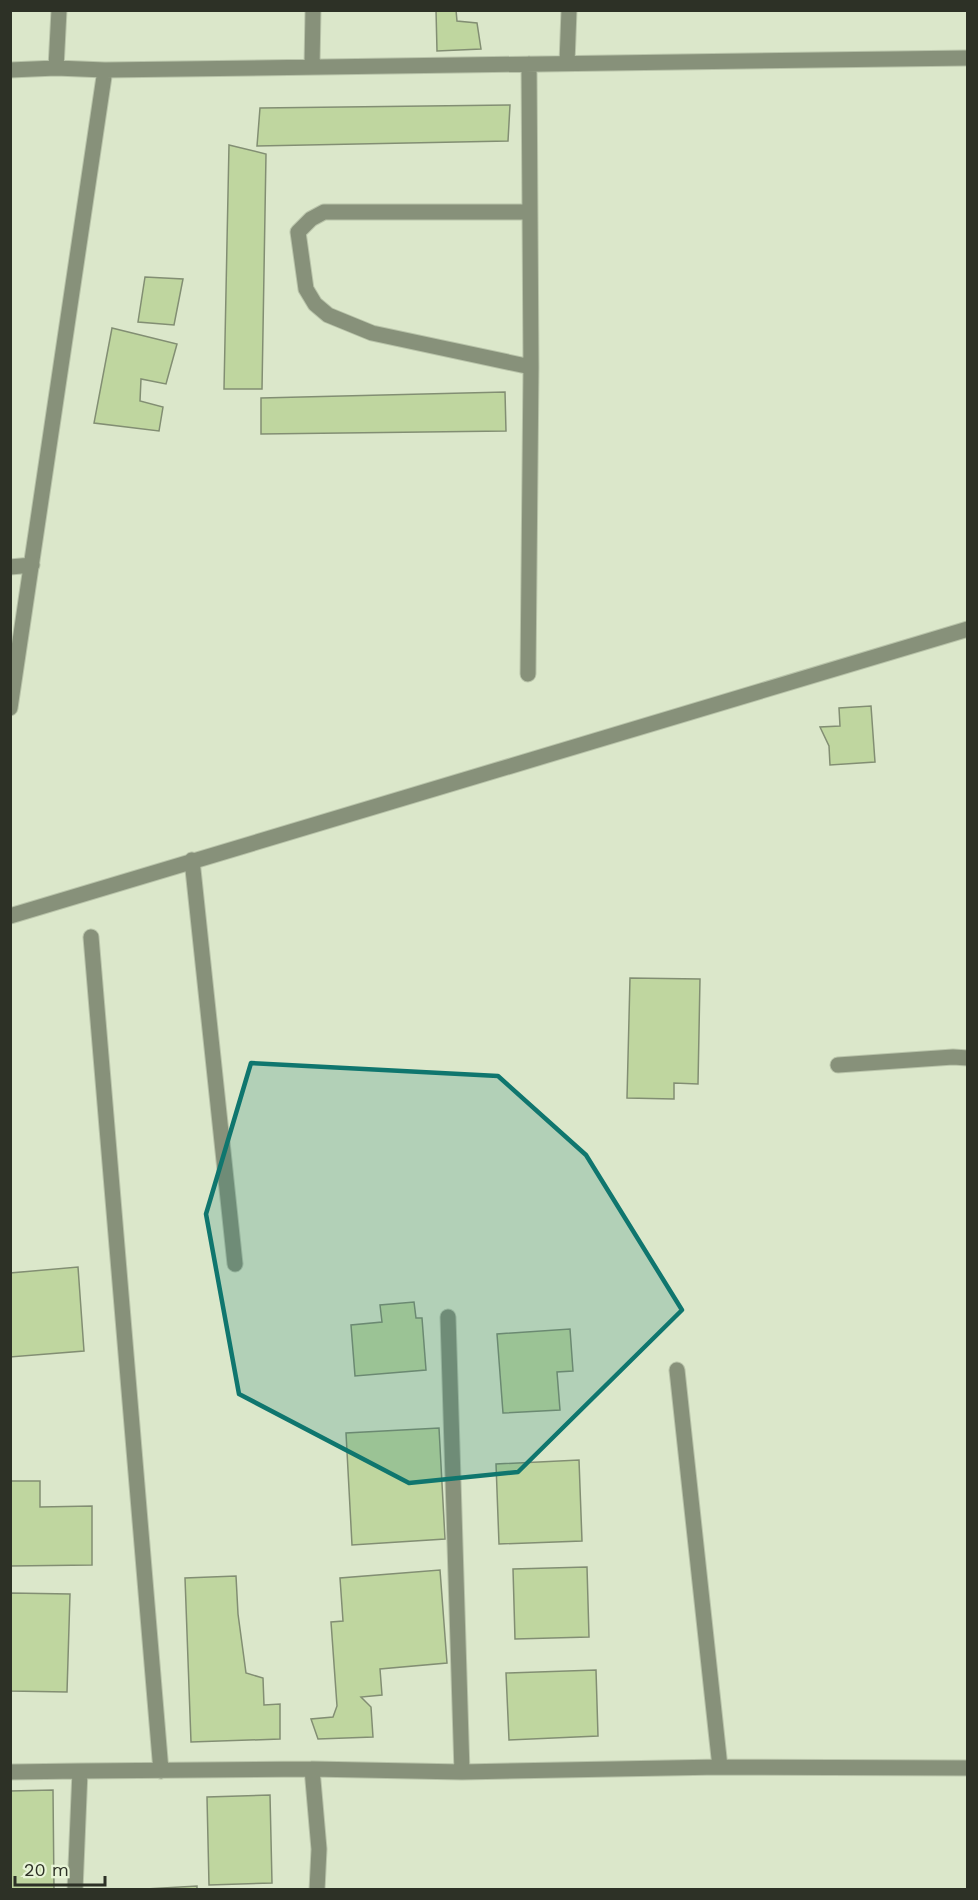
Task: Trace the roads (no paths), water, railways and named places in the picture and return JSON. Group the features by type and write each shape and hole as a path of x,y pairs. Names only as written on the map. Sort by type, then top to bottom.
{"street":[{"path":"56,68 59,10"},
{"path":"312,66 313,10"},
{"path":"567,63 569,10"},
{"path":"10,70 968,58"},
{"path":"528,674 531,367 529,64"},
{"path":"10,708 105,70"},
{"path":"530,212 324,212 311,219 298,232 306,289 315,304 328,315 372,333 531,367"},
{"path":"10,567 32,566"},
{"path":"10,916 968,629"},
{"path":"192,860 235,1264"},
{"path":"91,937 161,1771"},
{"path":"838,1065 953,1057 968,1058"},
{"path":"448,1317 462,1772"},
{"path":"677,1370 720,1767"},
{"path":"10,1772 312,1769 462,1772 720,1767 968,1768"},
{"path":"312,1769 319,1849 317,1890"},
{"path":"75,1890 80,1771"}]}
